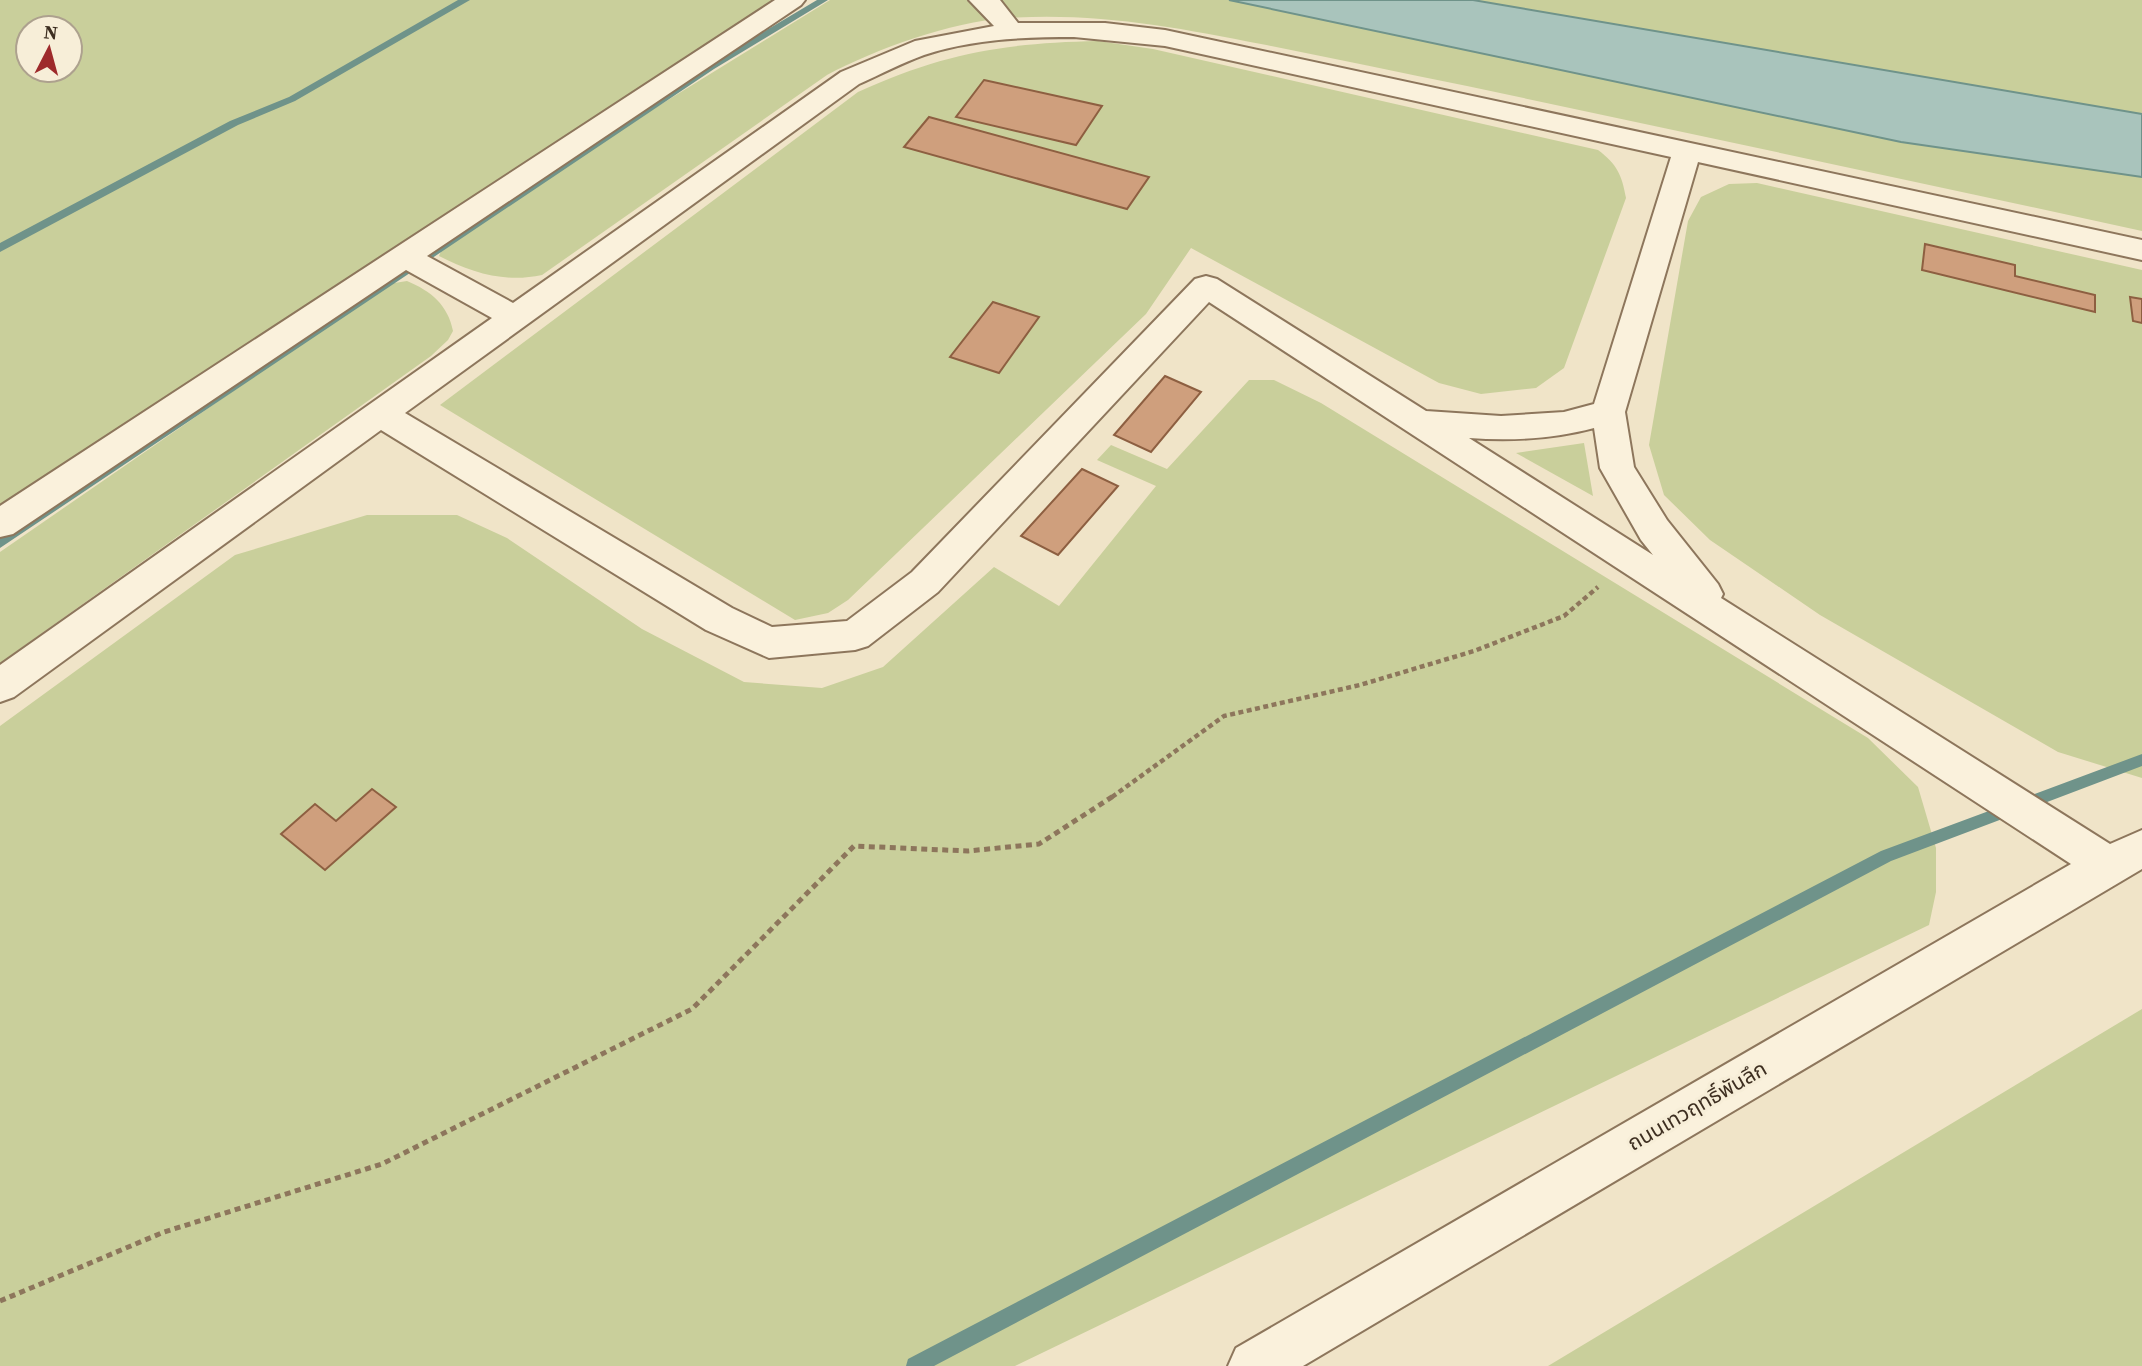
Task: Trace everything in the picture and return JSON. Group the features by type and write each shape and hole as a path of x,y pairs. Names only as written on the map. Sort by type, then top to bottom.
{"street":[{"path":"0,524 409,259 792,0"},
{"path":"982,0 989,4 1012,32"},
{"path":"0,686 850,78 923,47 1012,32 1070,28 1117,29 2142,250"},
{"path":"1687,151 1608,412 1617,468 1654,530 1732,624"},
{"path":"409,259 515,318"},
{"path":"380,414 719,619 769,643 855,635 925,582 1206,286 1732,624 2125,857"},
{"path":"1417,422 1501,428 1564,424 1608,412"},
{"name":"ถนนเทวฤทธิ์พันลึก","path":"1254,1366 2125,857"}],"path":[{"path":"0,1301 164,1232 382,1164 692,1009 855,846 968,851 1039,844 1122,791 1224,716 1360,685 1474,651 1564,616 1631,559"}],"green space":[{"path":"0,0 780,0 0,512"},
{"path":"830,0 2142,0 2142,231 1467,86 1229,38 1135,22 1039,17 985,21 938,31 890,47 827,75 542,275 515,278 489,275 439,256 444,244 459,229"},
{"path":"1098,41 1153,49 1598,150 1618,171 1626,198 1564,368 1536,388 1481,394 1439,383 1191,248 1146,314 848,600 828,613 795,620 440,405 858,92 918,68 975,53 1033,44"},
{"path":"1757,183 2142,270 2142,778 2058,752 1820,615 1710,540 1664,495 1649,445 1688,221 1701,197 1729,184"},
{"path":"407,281 424,289 437,300 451,322 453,331 448,340 431,356 0,663 0,552 388,284"},
{"path":"1249,380 1274,380 1321,403 1868,738 1918,787 1936,848 1936,892 1929,925 1015,1366 0,1366 0,726 235,555 367,515 457,515 507,538 642,629 744,682 822,688 883,667 994,567 1059,606 1156,486 1097,460 1111,445 1167,469"},
{"path":"1584,443 1593,496 1516,453"},
{"path":"2142,1009 2142,1366 1548,1366"}],"water":[{"path":"1229,0 1473,0 2142,114 2142,177 1901,142"}],"building":[{"path":"984,80 1102,106 1076,145 956,117"},
{"path":"929,117 1149,177 1127,209 904,147"},
{"path":"1925,244 2015,265 2015,276 2095,295 2095,312 1922,270"},
{"path":"2130,297 2142,299 2142,323 2133,321"},
{"path":"993,302 1039,317 999,373 950,357"},
{"path":"1165,376 1201,392 1151,452 1114,435"},
{"path":"1082,469 1118,486 1058,555 1021,536"},
{"path":"372,789 396,807 325,870 281,834 315,804 336,821"}],"waterway":[{"path":"0,248 234,123 292,99 465,0"},
{"path":"0,543 711,67 823,0"},
{"path":"915,1366 1886,856 2142,760"}]}
